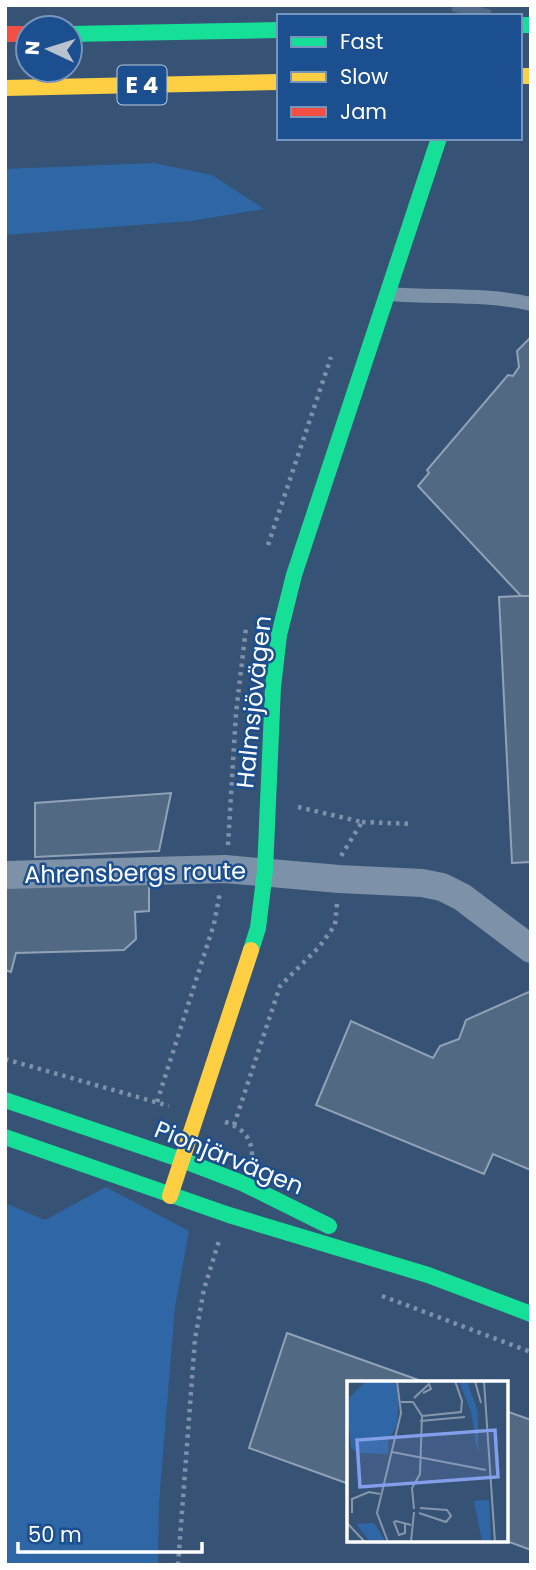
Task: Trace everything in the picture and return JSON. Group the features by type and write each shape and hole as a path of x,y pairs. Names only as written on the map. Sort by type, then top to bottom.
{"main road":[{"name":"E 4","path":"84,34 277,30"},
{"name":"E 4","path":"5,88 277,82"},
{"name":"Halmsjövägen","path":"170,1196 258,928 265,871 273,687 279,635 294,575 438,140"},
{"name":"Pionjärvägen","path":"5,1100 242,1183 428,1275"},
{"name":"Pionjärvägen","path":"5,1137 170,1196 428,1275 531,1314"}],"street":[{"name":"Ahrensbergs route","path":"5,875 171,869 265,871 339,879 410,882 442,887 462,897 531,949"}],"lane":[{"path":"388,294 420,297 465,296 531,304"}],"path":[{"path":"294,806 362,822 413,824"},
{"path":"341,852 362,822"},
{"path":"234,1125 280,986 320,946 335,925 338,898"},
{"path":"5,1059 234,1125 247,1136 252,1147 251,1162 242,1183"},
{"path":"178,1565 195,1339 204,1289 229,1215"}],"shaded area":[{"path":"154,163 212,175 264,209 191,221 5,235 5,169"},
{"path":"106,1187 189,1231 175,1307 159,1503 158,1565 5,1565 5,1203 45,1220"}],"building":[{"path":"531,337 531,596 521,596 418,486 429,473 427,470 508,375 513,376 519,367 517,351"},
{"path":"531,596 531,862 512,863 499,597"},
{"path":"171,793 159,851 35,857 35,803"},
{"path":"149,879 149,911 135,912 136,939 124,950 16,953 11,972 5,970 5,887"},
{"path":"531,991 531,1168 493,1154 484,1174 316,1105 351,1021 433,1058 440,1046 459,1039 466,1020"},
{"path":"287,1333 421,1381 347,1381 347,1483 249,1448"},
{"path":"508,1412 531,1420 531,1550 508,1541"}],"tunnel":[{"path":"471,14 473,5"}],"traffic: fast":[{"path":"522,25 531,25"},
{"path":"84,34 277,30"},
{"path":"251,950 258,928 265,871 273,687 279,635 294,575 438,140"},
{"path":"5,1100 242,1183 329,1226"},
{"path":"5,1137 229,1215 428,1275 531,1314"}],"traffic: slow":[{"path":"522,76 531,76"},
{"path":"5,88 277,82"},
{"path":"170,1196 251,950"}],"traffic: jam":[{"path":"5,34 14,34"}]}
